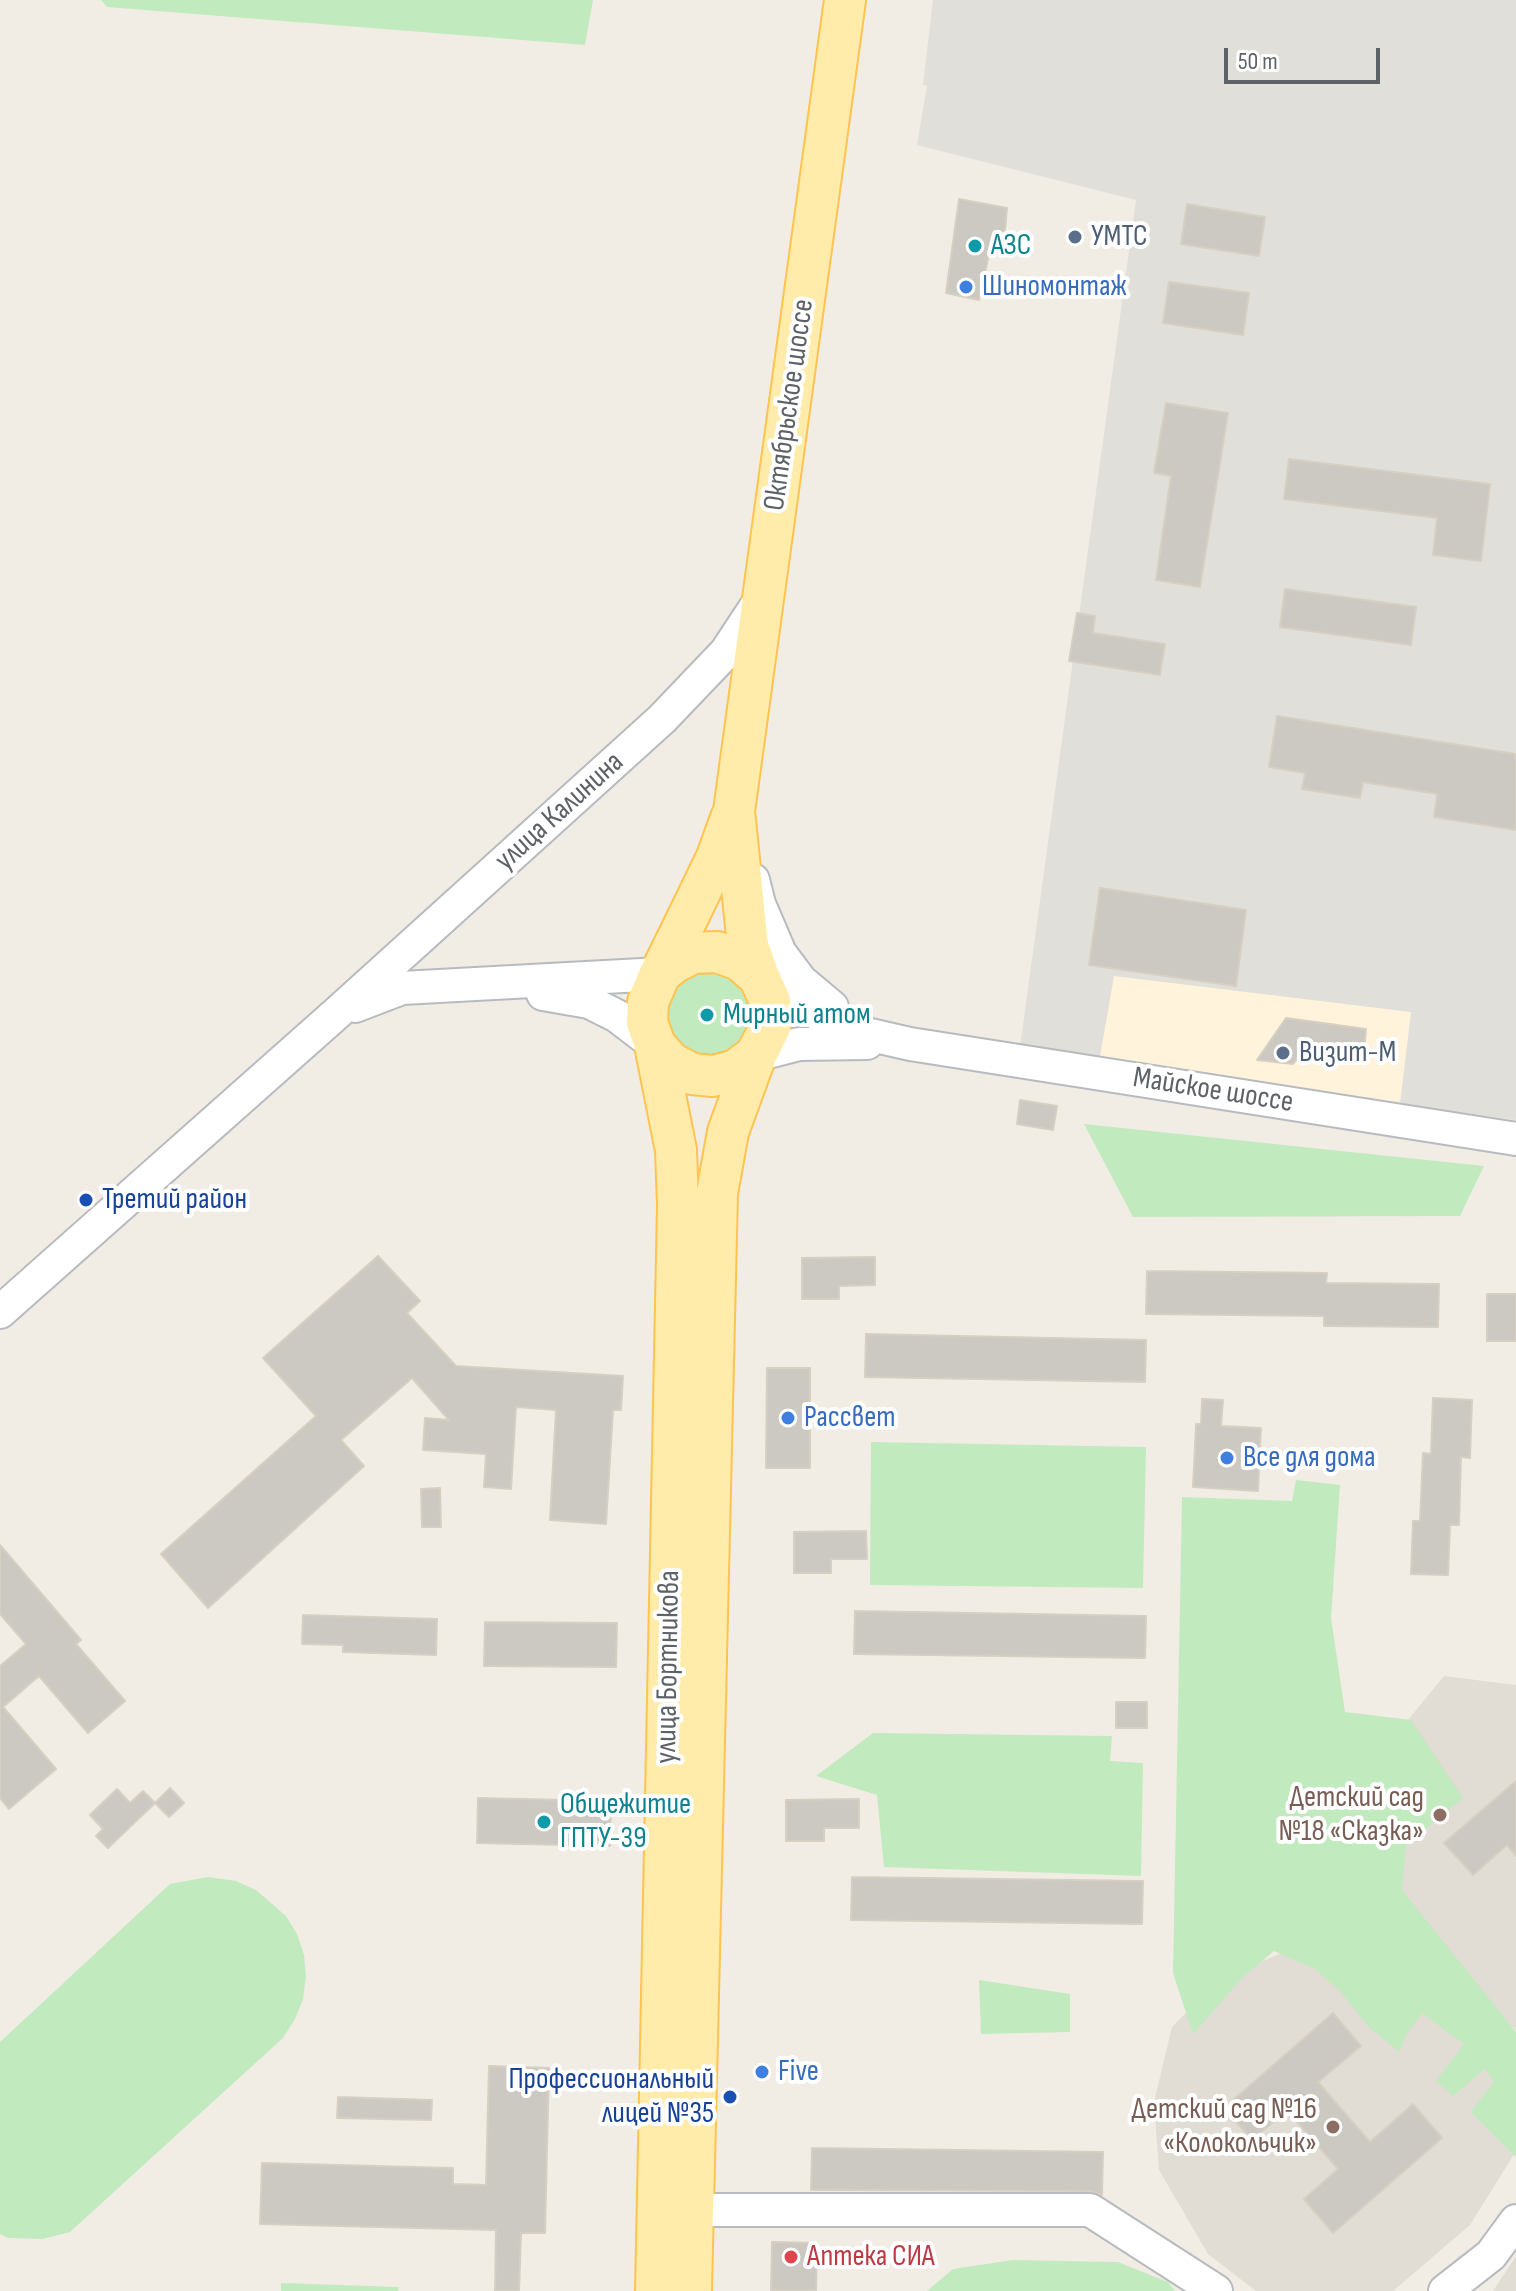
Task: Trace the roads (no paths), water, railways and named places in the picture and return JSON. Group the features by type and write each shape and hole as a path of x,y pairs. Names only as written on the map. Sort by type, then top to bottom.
{"main road":[{"name":"Октябрьское шоссе","path":"660,974 717,857 734,811 845,0"},
{"name":"Октябрьское шоссе","path":"734,811 748,946 759,977"},
{"path":"717,952 740,960 759,977 770,1001 770,1027 756,1055 736,1070 713,1076 692,1074 671,1063 655,1045 647,1022 648,1002 660,974 675,962 693,953 717,952"},
{"name":"улица Бортникова","path":"655,1045 676,1150 678,1205 675,2210 691,2291"},
{"name":"улица Бортникова","path":"656,2291 675,2210 717,1193 728,1132 756,1055"}],"street":[{"name":"улица Калинина","path":"0,1312 662,719 726,652 764,594"},
{"name":"Майское шоссе","path":"734,811 759,904 780,953 801,981 825,1003 877,1034 910,1044"},
{"name":"улица Калинина","path":"337,1013 402,988 660,974"},
{"name":"Майское шоссе","path":"759,977 789,999 849,1030 910,1044 1516,1139"},
{"name":"улица Калинина","path":"484,984 589,1002 617,1016 655,1045"},
{"name":"Майское шоссе","path":"756,1055 799,1044 910,1044"},
{"path":"675,2210 1090,2210 1216,2291"},
{"path":"1445,2291 1491,2255 1516,2221"}],"place":[{"name":"УМТС","path":"1075,237"},
{"name":"АЗС","path":"975,246"},
{"name":"Шиномонтаж","path":"966,287"},
{"name":"Мирный атом","path":"707,1015"},
{"name":"Визит-М","path":"1283,1053"},
{"name":"Третий район","path":"86,1200"},
{"name":"Рассвет","path":"788,1418"},
{"name":"Все для дома","path":"1227,1458"},
{"name":"Детский сад №18 «Сказка»","path":"1440,1815"},
{"name":"Общежитие ГПТУ-39","path":"544,1822"},
{"name":"Five","path":"762,2072"},
{"name":"Профессиональный лицей №35","path":"730,2097"},
{"name":"Детский сад №16 «Колокольчик»","path":"1333,2127"},
{"name":"Аптека СИА","path":"791,2257"}]}
